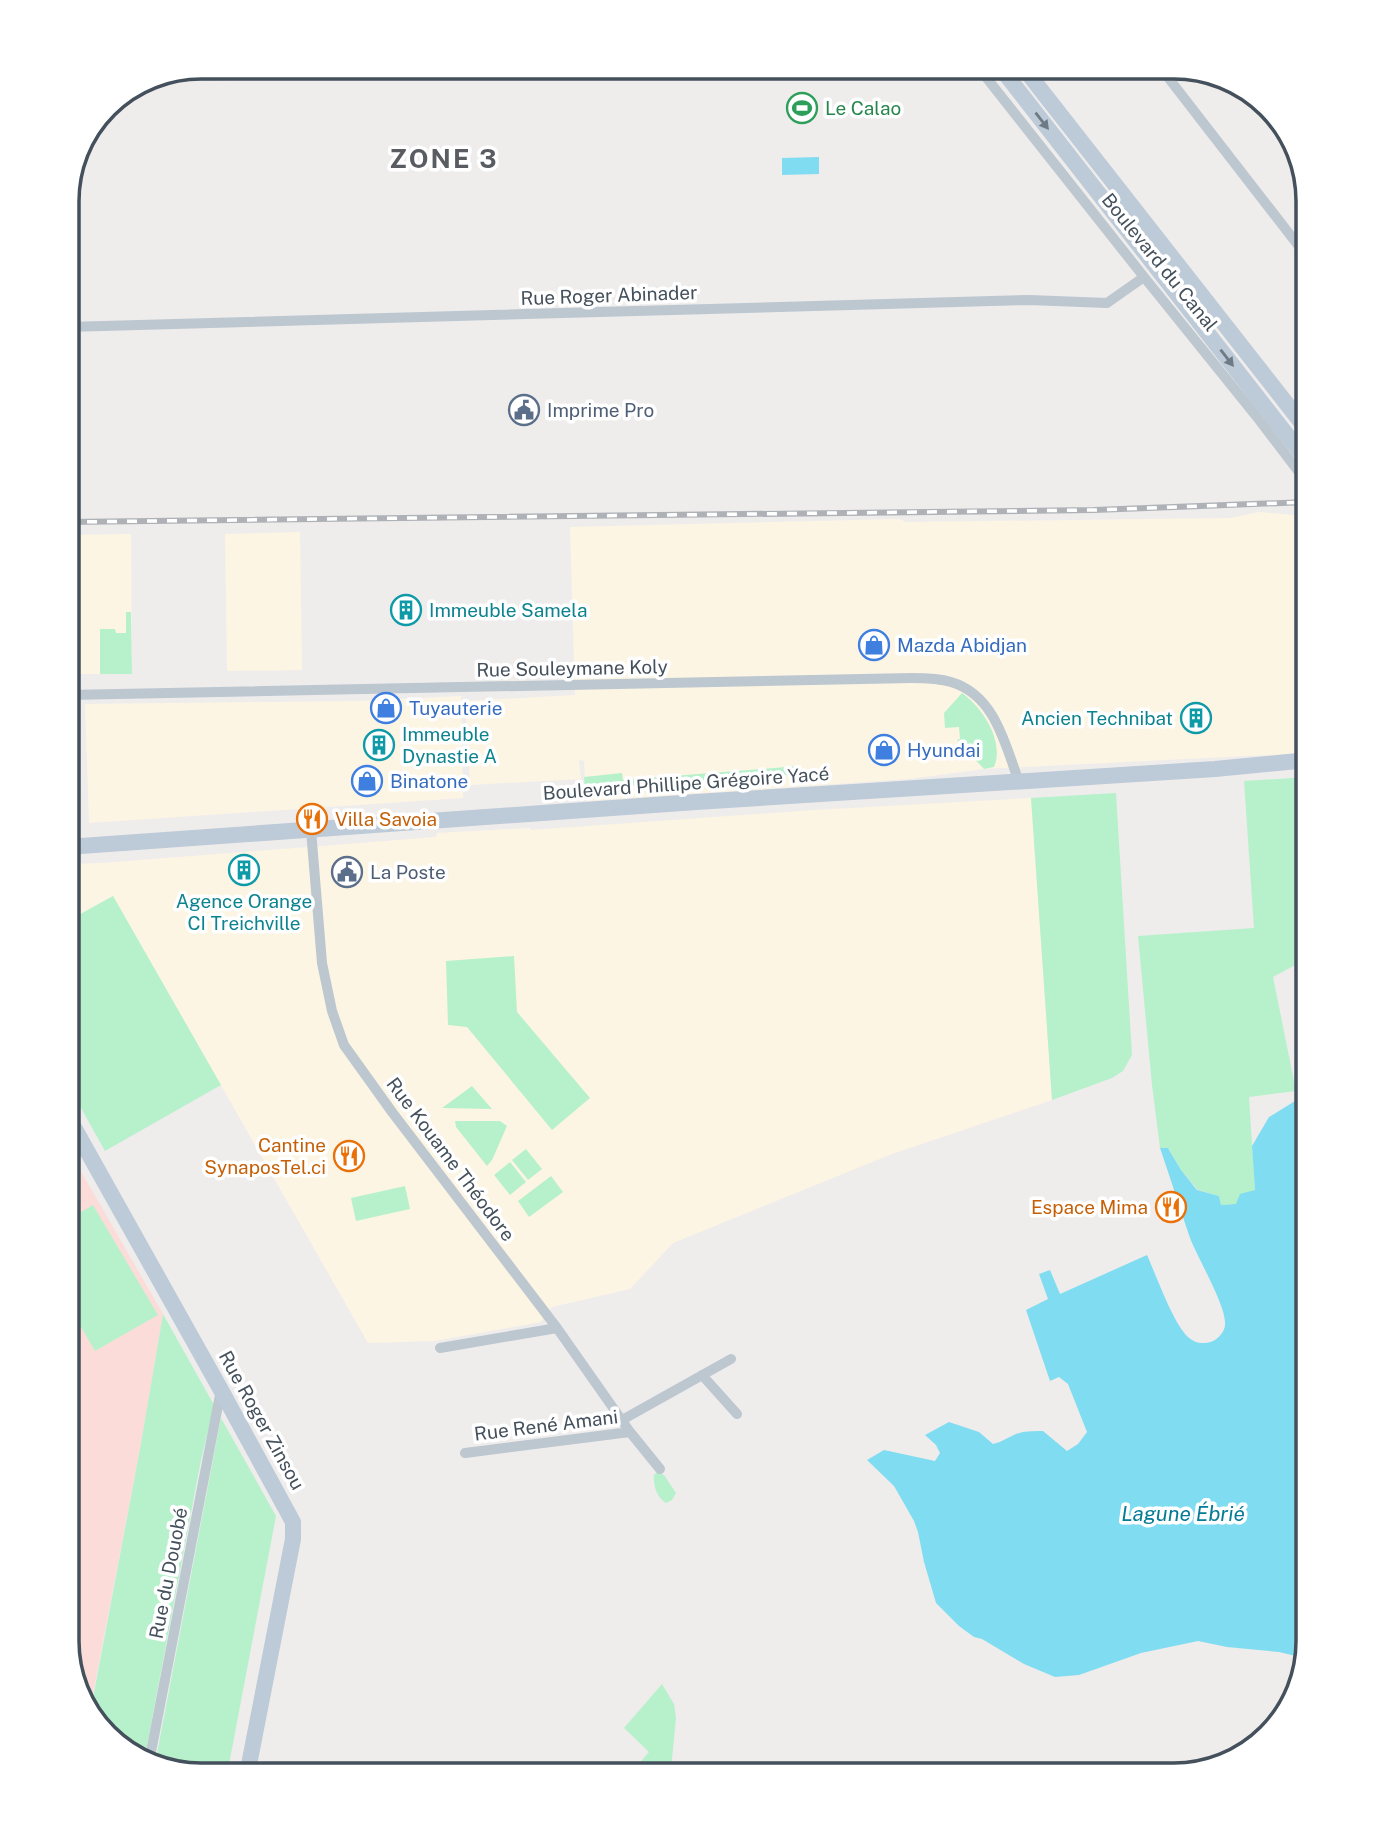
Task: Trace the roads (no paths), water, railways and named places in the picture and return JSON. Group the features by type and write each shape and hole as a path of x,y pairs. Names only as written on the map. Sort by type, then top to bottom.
{"main road":[{"name":"Boulevard du Canal","path":"1009,79 1296,447"},
{"name":"Boulevard du Canal","path":"1032,79 1296,416"},
{"name":"Boulevard Phillipe Grégoire Yacé","path":"79,846 695,802 1215,769 1296,761"},
{"name":"Rue Roger Zinsou","path":"79,1136 293,1522 293,1539 249,1763"}],"street":[{"name":"Boulevard du Canal","path":"987,79 1296,468"},
{"path":"1169,79 1296,243"},
{"name":"Rue Roger Abinader","path":"79,327 1028,300 1107,303 1144,277"},
{"name":"Rue Souleymane Koly","path":"79,695 937,679 961,686 988,707 1019,782"},
{"name":"Rue Kouame Théodore","path":"311,830 322,963 329,1000 344,1045 660,1469"},
{"path":"440,1348 557,1328"},
{"path":"622,1420 731,1359"},
{"path":"702,1375 737,1414"},
{"name":"Rue du Douobé","path":"151,1752 221,1390"},
{"name":"Rue René Amani","path":"465,1453 630,1432"}],"water":[{"path":"819,157 819,174 782,175 782,158"},
{"name":"Lagune Ébrié","path":"1296,1100 1295,1656 1198,1641 1141,1653 1079,1675 1055,1677 974,1637 936,1603 914,1521 894,1486 867,1460 884,1450 935,1461 940,1453 925,1435 949,1422 979,1432 993,1444 1019,1433 1043,1431 1067,1451 1078,1444 1087,1432 1068,1384 1059,1377 1050,1381 1026,1310 1048,1299 1039,1274 1050,1270 1060,1294 1147,1255 1182,1330 1190,1339 1199,1343 1217,1338 1225,1325 1221,1306 1189,1235 1160,1148 1168,1148 1197,1190 1219,1196 1221,1205 1236,1204 1240,1194 1255,1190 1252,1146 1269,1117"}],"railway":[{"path":"79,522 1094,510 1296,502"}],"place":[{"name":"Le Calao","path":"802,108"},
{"name":"Imprime Pro","path":"524,410"},
{"name":"Immeuble Samela","path":"406,610"},
{"name":"Mazda Abidjan","path":"874,645"},
{"name":"Tuyauterie","path":"386,708"},
{"name":"Ancien Technibat","path":"1196,718"},
{"name":"Immeuble Dynastie A","path":"379,745"},
{"name":"Hyundai","path":"884,750"},
{"name":"Binatone","path":"367,781"},
{"name":"Villa Savoia","path":"312,819"},
{"name":"Agence Orange CI Treichville","path":"244,870"},
{"name":"La Poste","path":"347,872"},
{"name":"Cantine SynaposTel.ci","path":"349,1156"},
{"name":"Espace Mima","path":"1171,1207"}],"district":[{"name":"ZONE 3","path":"444,159"}]}
